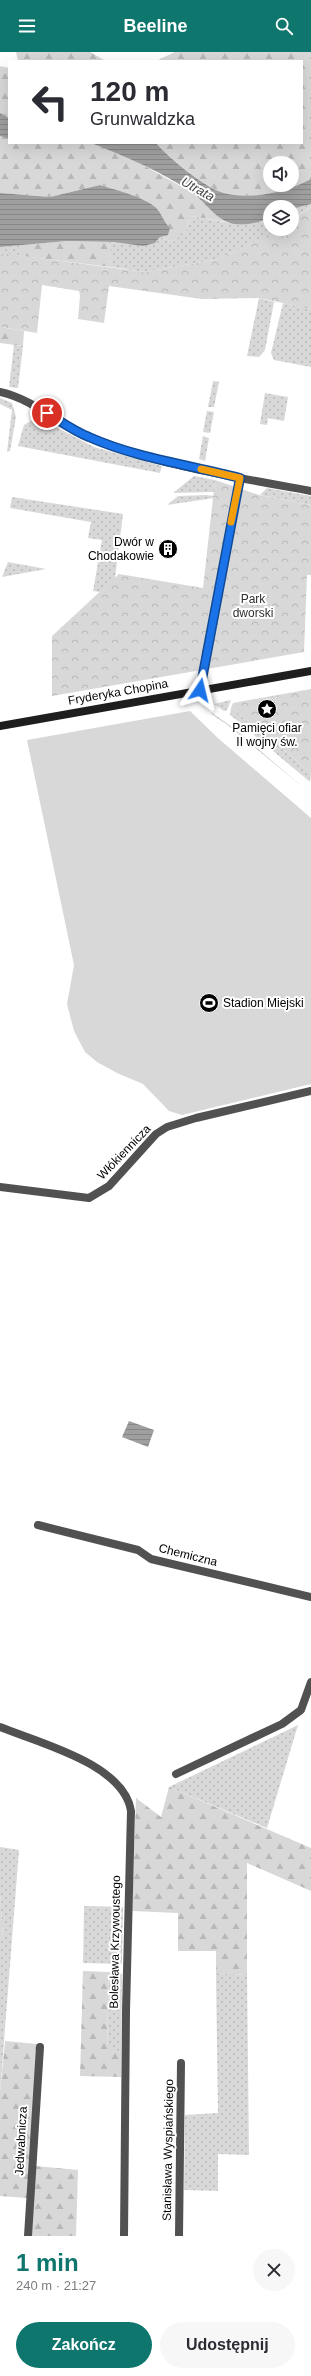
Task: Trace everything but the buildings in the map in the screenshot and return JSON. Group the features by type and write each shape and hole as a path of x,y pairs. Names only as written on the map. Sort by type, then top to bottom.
{"main road":[{"name":"Fryderyka Chopina","path":"0,726 311,671"}],"street":[{"path":"0,392 23,399 96,440 181,465 311,491"},
{"path":"200,690 240,478"},
{"name":"Włókiennicza","path":"0,1187 89,1198 109,1186 156,1134 167,1127 196,1118 311,1091"},
{"name":"Chemiczna","path":"38,1525 138,1550 151,1559 311,1597"},
{"path":"176,1774 282,1724 301,1710 311,1682"},
{"name":"Bolesława Krzywoustego","path":"0,1727 90,1763 111,1777 129,1799 131,1811 126,2011 124,2236"},
{"name":"Jedwabnicza","path":"28,2236 40,2047"},
{"name":"Stanisława Wyspiańskiego","path":"179,2236 181,2063"}],"green space":[{"path":"16,52 90,52 104,60 18,60"},
{"path":"175,52 311,52 311,179 299,185 299,156 263,156 263,192 276,192 249,196 228,194 211,187 179,165 157,144 303,144 303,60 158,60"},
{"path":"0,66 8,68 8,117 0,113"},
{"path":"0,136 8,139 8,144 94,144 127,156 191,192 226,222 191,216 186,230 173,242 160,237 163,221 158,210 146,201 100,185 50,197 0,193"},
{"path":"311,204 311,207 299,215 299,207"},
{"path":"311,207 311,309 259,298 202,299 109,286 104,323 78,319 79,291 42,285 37,333 0,327 0,253 145,272 219,259 266,236 299,236 299,215"},
{"path":"191,216 240,225 263,221 263,236 267,236 219,259 145,272 111,267 109,242 155,243 160,237 173,242 186,230"},
{"path":"67,241 109,242 111,267 21,256 21,245"},
{"path":"21,245 21,256 0,253 0,247"},
{"path":"259,298 274,302 265,350 259,357 247,356"},
{"path":"283,303 311,309 311,367 274,360 271,353"},
{"path":"0,327 24,331 23,346 0,343"},
{"path":"14,345 23,346 18,388 9,387"},
{"path":"213,381 219,382 214,407 208,407"},
{"path":"265,393 288,397 284,421 268,418 267,425 260,424"},
{"path":"0,398 12,403 16,417 10,451 7,452 12,410 0,404"},
{"path":"207,411 214,412 210,433 203,432"},
{"path":"37,417 94,447 162,466 160,473 18,446 24,425"},
{"path":"203,436 209,438 205,461 199,459"},
{"path":"194,476 215,480 214,492 173,493"},
{"name":"Park dworski","path":"215,480 259,495 311,505 311,575 307,575 304,652 52,696 52,636 119,574 203,588"},
{"path":"267,488 311,496 311,505 260,495"},
{"path":"178,496 214,496 214,498 167,505"},
{"path":"12,497 123,514 115,578 100,592 93,591 102,540 88,538 91,522 10,508"},
{"path":"8,562 46,569 2,577"},
{"path":"311,689 311,773 231,708 233,703"},
{"path":"231,700 227,710 224,711 214,704"},
{"path":"231,708 311,773 310,782 247,729 249,726 246,722 243,725 230,715"},
{"path":"190,711 219,739 311,818 311,1084 182,1115 169,1111 143,1084 117,1073 97,1062 85,1052 74,1031 67,1004 74,965 27,740"},
{"path":"211,712 235,729 304,788 226,724 211,714"},
{"path":"298,1725 267,1828 169,1787"},
{"path":"169,1787 311,1848 311,1891 247,1863 247,1975 216,1973 216,1951 178,1951 178,1913 132,1911 136,1798 161,1817"},
{"path":"0,1847 19,1850 0,2092 0,1942 3,1936 0,1894"},
{"path":"0,1894 3,1936 0,1942"},
{"path":"84,1906 123,1907 122,1964 83,1963"},
{"path":"83,1971 109,1972 107,2048 121,2052 121,2077 80,2076"},
{"path":"109,1972 122,1974 121,2052 107,2049"},
{"path":"216,1973 247,1975 249,2155 218,2154 218,2191 184,2190 185,2115 218,2113"},
{"path":"5,2041 37,2044 27,2198 0,2196 0,2092"},
{"path":"35,2166 78,2170 76,2236 31,2236"}],"water":[{"path":"0,113 8,117 8,139 0,136"},
{"name":"Utrata","path":"93,144 157,144 189,173 210,187 228,194 249,196 276,192 299,192 299,185 311,179 311,204 299,207 299,200 263,200 263,221 248,224 230,223 216,215 190,191 154,170"},
{"path":"100,185 140,198 154,206 170,228 168,235 160,237 155,243 143,246 114,242 67,241 0,247 0,193 50,197"},
{"path":"129,1421 154,1430 148,1447 122,1437"}],"slow traffic":[{"path":"201,469 240,478 231,522"}],"place":[{"name":"Dwór w Chodakowie","path":"168,549"},
{"name":"Pamięci ofiar II wojny św.","path":"267,709"},
{"name":"Stadion Miejski","path":"209,1003"}],"route":[{"path":"47,413 87,437 181,465 240,478 200,690"}]}
